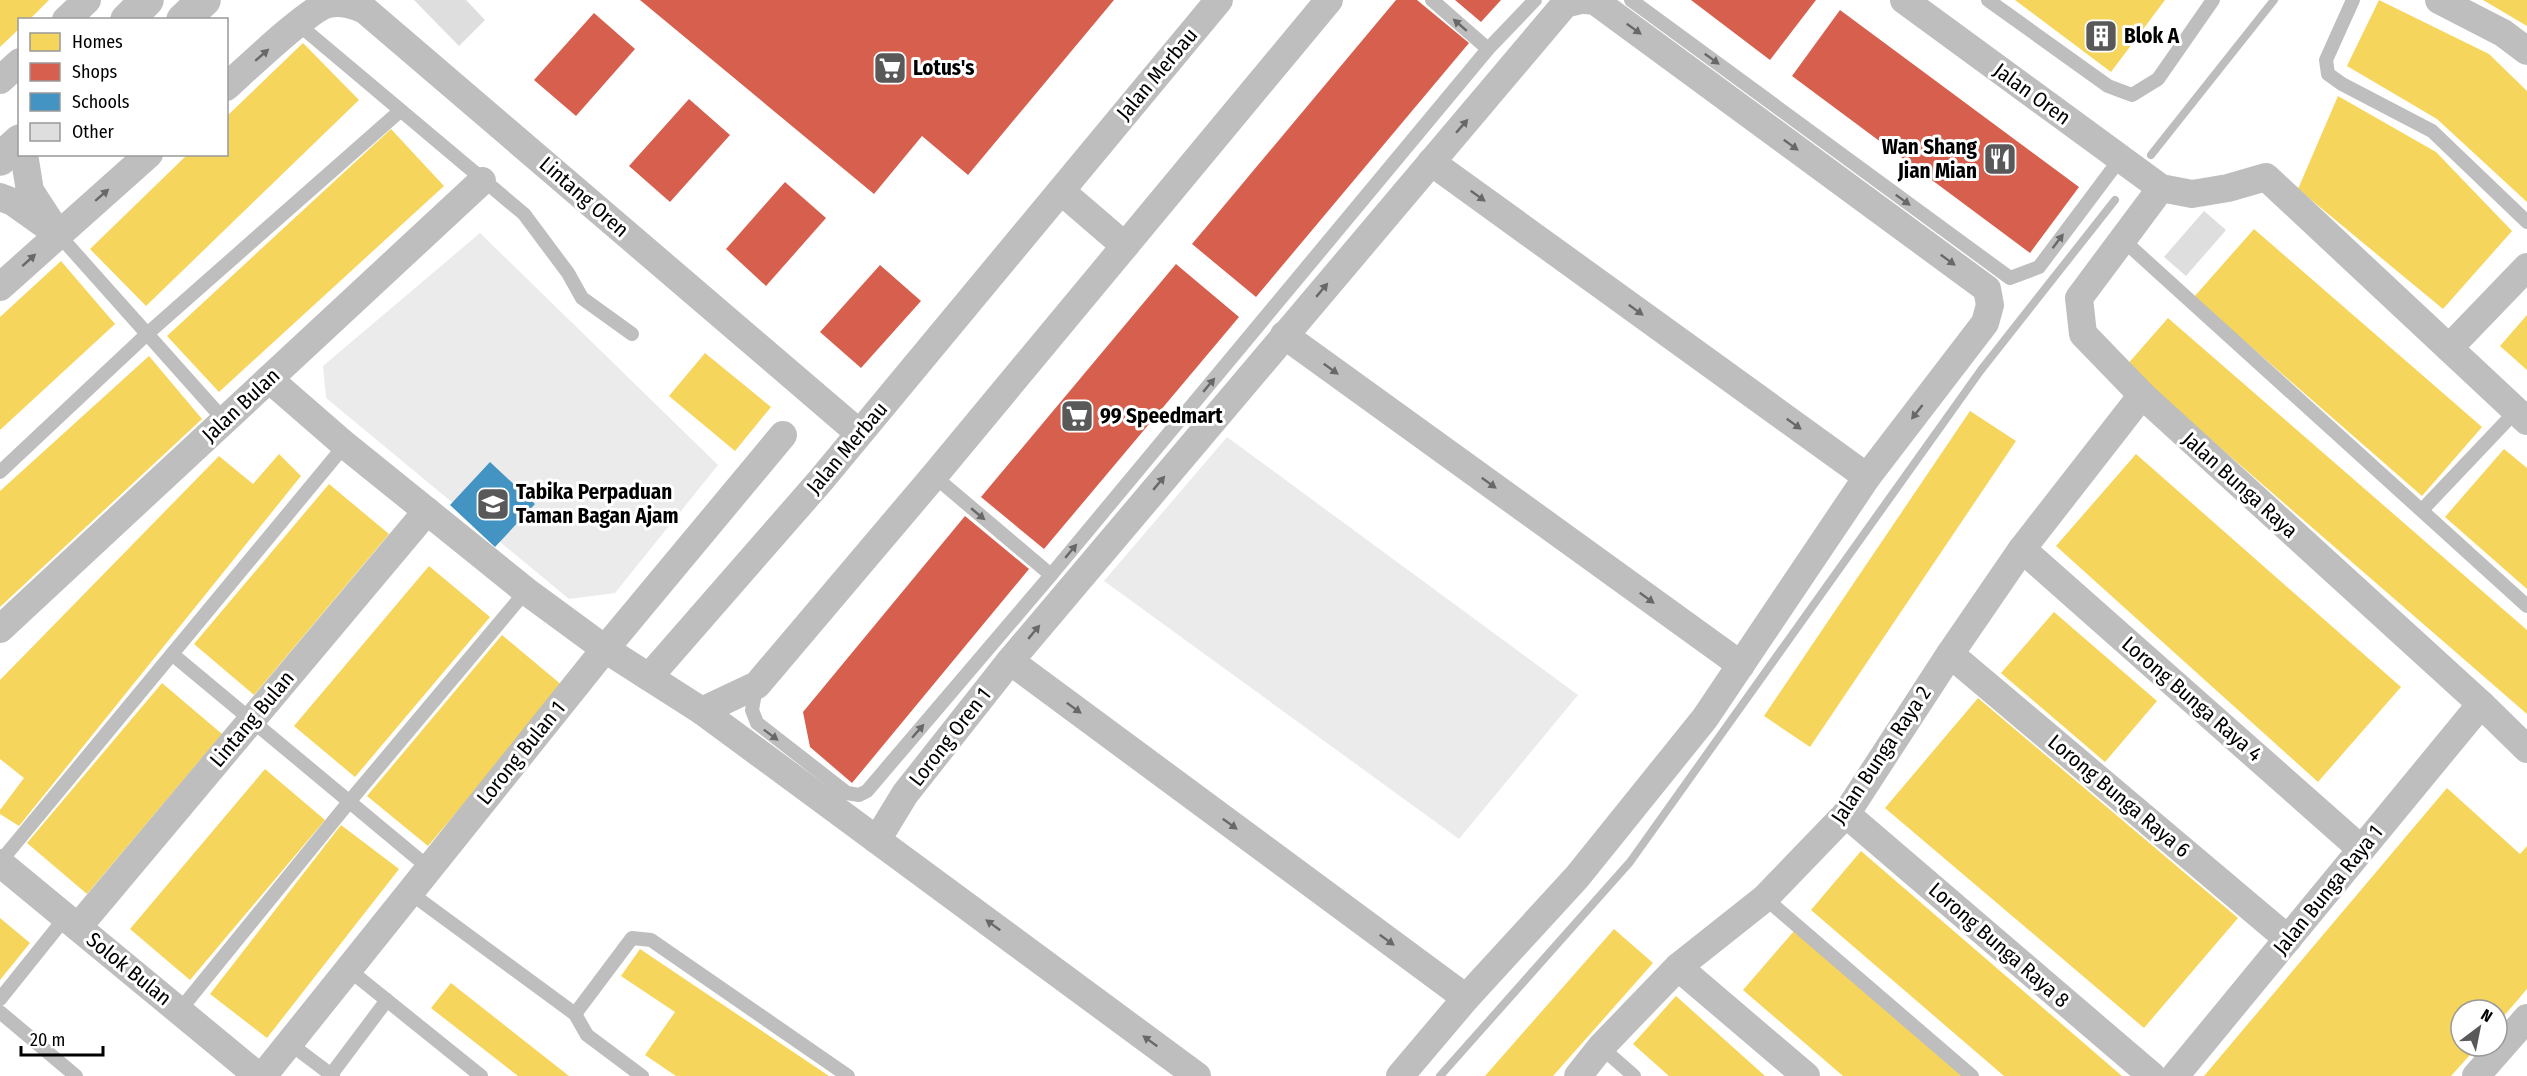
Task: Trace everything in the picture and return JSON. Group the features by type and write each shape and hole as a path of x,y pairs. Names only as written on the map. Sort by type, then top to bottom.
{"main road":[{"path":"129,18 147,0"},
{"path":"185,18 204,0"},
{"path":"0,159 18,143"}],"street":[{"path":"68,18 87,0"},
{"name":"Jalan Merbau","path":"649,677 821,480 1219,0"},
{"path":"702,711 757,685 1329,0"},
{"path":"1400,1076 1466,998 1577,877 1705,718 1867,477 1984,324 1990,305 1987,290 1595,1 1583,0"},
{"name":"Lorong Oren 1","path":"877,840 905,794 1010,661 1565,4 1583,0"},
{"name":"Jalan Oren","path":"1904,0 2161,189"},
{"path":"2439,0 2503,33 2527,51"},
{"name":"Lintang Oren","path":"228,85 298,24 326,4 346,3 365,10 860,433"},
{"path":"0,80 18,64"},
{"path":"24,156 30,191 58,234"},
{"path":"0,286 147,156"},
{"path":"1431,162 1867,477"},
{"path":"2161,189 2192,194 2228,188 2266,177 2521,416"},
{"name":"Jalan Bulan","path":"0,629 482,181"},
{"name":"Jalan Bunga Raya","path":"2161,189 2079,298 2083,334 2142,395 2481,704 2527,749"},
{"path":"1061,191 1125,246"},
{"path":"0,197 13,202 58,234"},
{"path":"2449,348 2527,267"},
{"path":"1284,335 1741,665"},
{"path":"268,379 345,445 526,591 605,649 702,711 1197,1076"},
{"name":"Jalan Bunga Raya 2","path":"1578,1076 1601,1047 1678,967 1765,897 1846,814 1950,654 2022,549 2142,395"},
{"name":"Lorong Bulan 1","path":"263,1076 605,649 783,435"},
{"name":"Lintang Bulan","path":"72,922 250,720 427,511"},
{"name":"Lorong Bunga Raya 4","path":"2022,549 2361,849"},
{"name":"Lorong Bunga Raya 6","path":"1950,654 2288,939"},
{"path":"1010,661 1466,998"},
{"name":"Jalan Bunga Raya 1","path":"2175,1076 2481,704"},
{"name":"Lorong Bunga Raya 8","path":"1846,814 2152,1076"},
{"name":"Solok Bulan","path":"0,863 258,1076"},
{"path":"1678,967 1806,1076"},
{"path":"2476,1076 2527,1018"}],"lane":[{"path":"1432,0 1488,49"},
{"path":"757,685 752,710 757,723 848,793 859,795 867,791 1051,575 1488,49 1535,0"},
{"path":"1631,0 2010,278 2039,267 2120,159"},
{"path":"1988,0 2108,86 2132,95 2158,79 2213,0"},
{"path":"2353,0 2326,60 2328,74 2342,84 2432,131 2527,222"},
{"path":"298,24 524,214 562,265 582,298 632,334"},
{"path":"0,472 147,334 400,111"},
{"path":"58,234 224,420"},
{"path":"2123,240 2527,606"},
{"path":"2421,510 2521,416"},
{"path":"0,863 345,445"},
{"path":"933,476 1051,575"},
{"path":"180,1010 349,802 526,591"},
{"path":"172,654 429,868"},
{"path":"409,892 575,1014 587,1035 642,1076"},
{"path":"1765,897 1972,1076"},
{"path":"0,999 72,922"},
{"path":"575,1014 632,938 651,940 848,1076"},
{"path":"348,969 481,1076"},
{"path":"289,1043 331,1076 387,1000"},
{"path":"0,1012 76,1076"},
{"path":"1601,1047 1634,1076"}],"shaded area":[{"path":"480,233 718,465 615,593 569,599 326,398 323,366"},
{"path":"1227,437 1578,695 1459,839 1104,581"}],"building: Homes":[{"path":"0,0 49,0 31,18 18,18 18,30 0,47"},
{"name":"Blok A","path":"2015,0 2165,0 2111,72"},
{"path":"2379,0 2489,54 2527,91 2527,202 2437,119 2347,66"},
{"path":"2483,0 2527,0 2527,26"},
{"path":"303,43 359,100 146,306 90,249 186,156 228,156 228,115"},
{"path":"2338,96 2436,152 2512,231 2443,309 2298,189"},
{"path":"391,129 444,186 219,392 167,336"},
{"path":"2254,229 2482,427 2422,496 2194,297"},
{"path":"61,261 115,324 0,430 0,317"},
{"path":"2527,315 2527,370 2500,346"},
{"path":"2168,318 2527,630 2527,714 2126,366"},
{"path":"705,353 771,407 735,451 669,396"},
{"path":"149,356 202,419 0,607 0,491"},
{"path":"1970,411 2016,441 1810,747 1764,716"},
{"path":"2504,449 2527,468 2527,589 2445,517"},
{"path":"279,454 301,476 19,826 0,814 0,810 24,778 0,759 0,680 219,456 253,484"},
{"path":"2136,454 2401,687 2318,782 2056,546"},
{"path":"329,484 389,534 254,695 194,644"},
{"path":"429,566 490,617 355,777 294,726"},
{"path":"2054,612 2157,701 2105,762 2001,673"},
{"path":"502,635 563,686 428,846 367,796"},
{"path":"162,683 222,734 87,894 27,843"},
{"path":"1978,698 2238,918 2144,1028 1885,808"},
{"path":"265,769 325,820 190,980 130,929"},
{"path":"2447,788 2520,854 2527,846 2527,989 2509,1010 2509,998 2449,998 2449,1058 2467,1058 2451,1076 2204,1076"},
{"path":"341,825 399,869 267,1038 210,994"},
{"path":"1861,851 2122,1076 2004,1076 1811,910"},
{"path":"0,918 30,943 0,980"},
{"path":"1614,929 1653,963 1553,1076 1485,1076"},
{"path":"1794,931 1962,1076 1843,1076 1743,990"},
{"path":"640,949 829,1076 676,1076 645,1055 675,1012 621,976"},
{"path":"451,983 569,1076 518,1076 431,1008"},
{"path":"1676,996 1765,1076 1669,1076 1633,1044"}],"building: Shops":[{"name":"Lotus's","path":"640,0 1114,0 968,175 922,136 874,194"},
{"path":"1396,0 1417,0 1469,43 1256,297 1192,244"},
{"path":"1455,0 1501,0 1481,22"},
{"path":"1691,0 1816,0 1770,60"},
{"path":"1840,10 2079,187 2030,253 1792,76"},
{"path":"594,13 635,49 576,116 534,80"},
{"path":"689,99 730,135 670,202 629,166"},
{"path":"785,182 826,218 766,286 726,249"},
{"path":"1176,264 1239,317 1044,549 981,497"},
{"path":"880,265 921,301 861,368 820,332"},
{"path":"965,516 1029,569 852,783 810,747 803,712"}],"building: Schools":[{"name":"Tabika Perpaduan Taman Bagan Ajam","path":"490,462 535,504 495,547 450,505"}],"building: Other":[{"path":"414,0 466,0 485,20 459,46"},
{"path":"2204,211 2226,230 2186,276 2164,257"}],"waterway":[{"path":"2151,155 2274,0"},
{"path":"1440,1076 1630,862 1981,370 2115,200"}],"place":[{"name":"Blok A","path":"2101,36"},
{"name":"Lotus's","path":"890,68"},
{"name":"Wan Shang Jian Mian","path":"2000,159"},
{"name":"99 Speedmart","path":"1077,416"},
{"name":"Tabika Perpaduan Taman Bagan Ajam","path":"493,504"}]}
